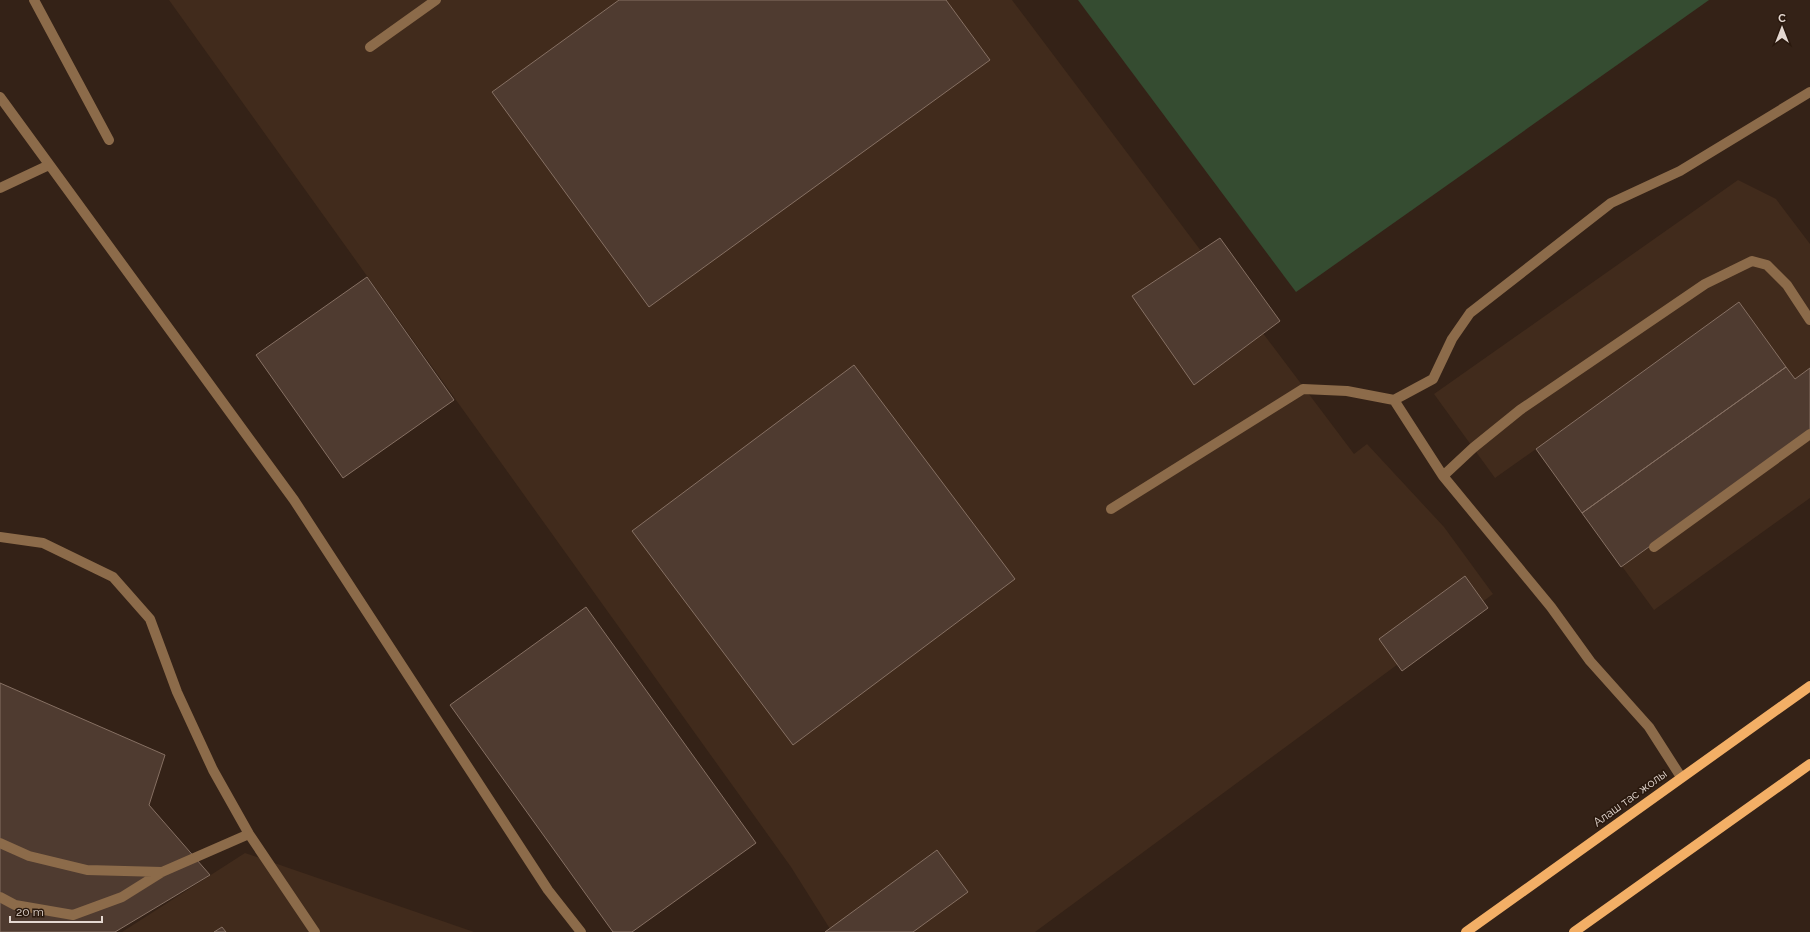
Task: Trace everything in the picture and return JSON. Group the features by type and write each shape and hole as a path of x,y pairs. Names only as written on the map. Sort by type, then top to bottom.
{"main road":[{"name":"Алаш тас жолы","path":"1466,932 1810,686"},
{"path":"1574,932 1810,764"}],"lane":[{"path":"34,0 109,140"},
{"path":"370,47 436,0"},
{"path":"1111,509 1303,389 1347,391 1394,400 1433,379 1452,339 1470,313 1611,203 1680,171 1810,92"},
{"path":"0,97 294,500 548,890 581,932"},
{"path":"0,188 49,165"},
{"path":"1443,476 1473,448 1520,410 1705,284 1752,261 1767,265 1786,285 1810,320"},
{"path":"1394,400 1443,476 1551,607 1590,660 1649,727 1681,778"},
{"path":"1654,547 1810,434"},
{"path":"0,537 43,543 113,577 150,619 177,692 213,770 249,834 315,932"},
{"path":"0,897 15,905 74,915 122,897 162,872 249,834"},
{"path":"0,844 29,856 87,870 162,872"}],"shaded area":[{"path":"169,0 1012,0 1354,454 1367,444 1444,527 1493,594 1035,932 832,932 791,867"},
{"path":"1738,180 1776,199 1810,244 1810,498 1654,610 1536,449 1495,478 1434,394"},
{"path":"245,853 474,932 122,932"}],"green space":[{"path":"1078,0 1709,0 1296,292"}],"building":[{"path":"619,0 946,0 990,60 649,307 492,92"},
{"path":"1220,238 1280,321 1194,385 1132,296"},
{"path":"367,277 454,400 343,478 256,355"},
{"path":"1739,302 1786,367 1582,513 1536,449"},
{"path":"854,365 1015,579 793,745 632,531"},
{"path":"1786,367 1795,379 1810,368 1810,431 1621,567 1582,513"},
{"path":"1465,576 1488,608 1402,671 1379,639"},
{"path":"586,607 756,843 632,932 613,932 450,705"},
{"path":"0,683 165,755 149,805 210,875 115,932 0,932"},
{"path":"937,850 968,892 913,932 825,932"},
{"path":"222,927 226,932 214,932"}]}
